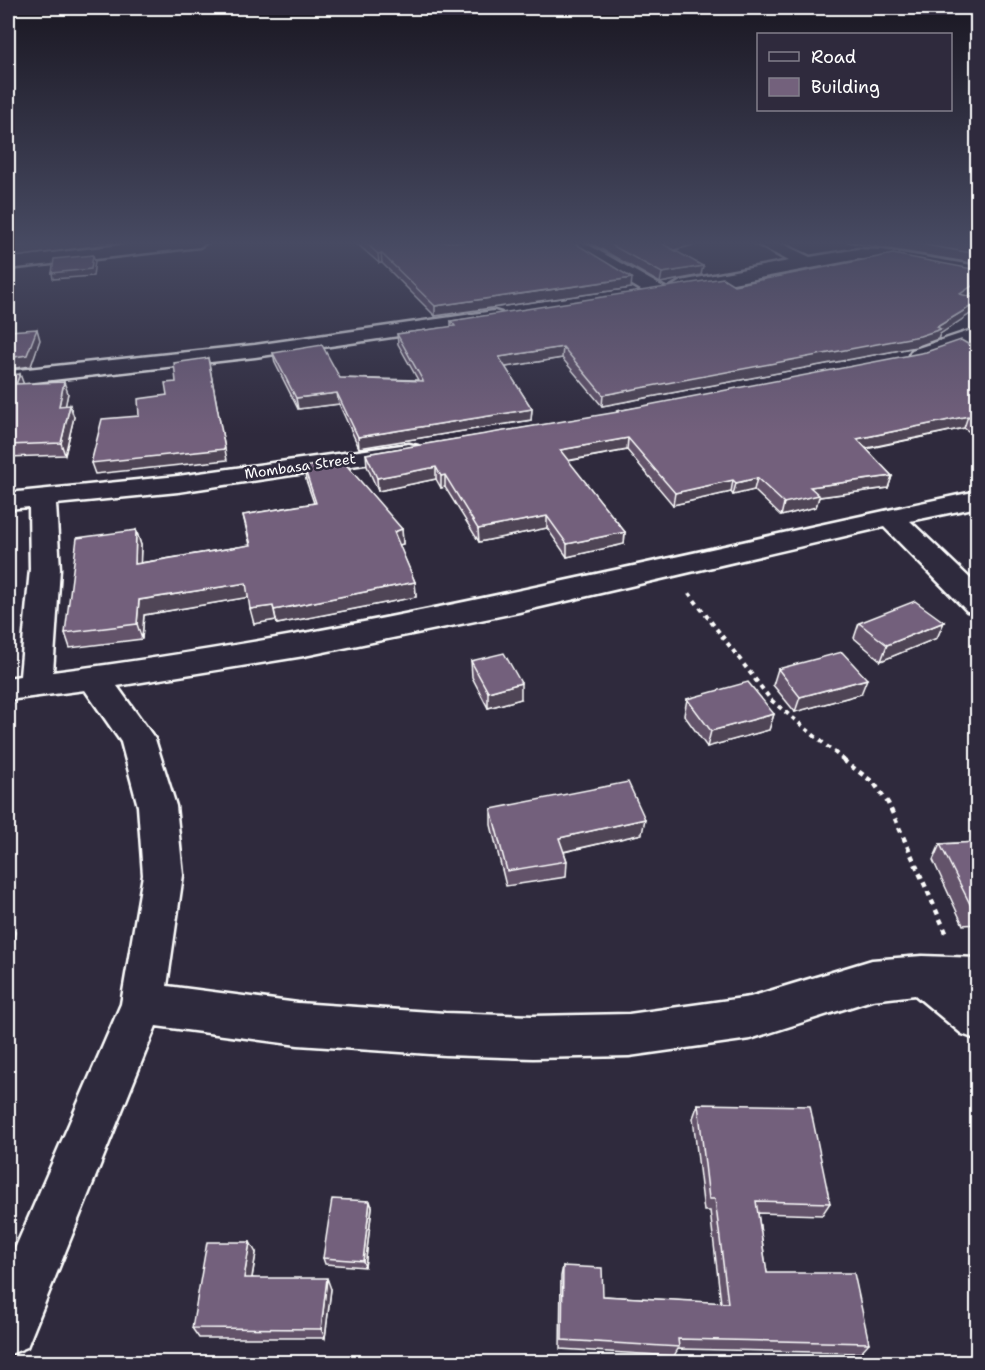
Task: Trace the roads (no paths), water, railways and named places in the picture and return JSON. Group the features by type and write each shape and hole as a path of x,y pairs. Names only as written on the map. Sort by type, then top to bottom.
{"street":[{"path":"8,378 255,351 510,314"},
{"path":"899,359 922,355 978,334"},
{"name":"Mombasa Street","path":"8,501 178,484 436,447"},
{"path":"42,498 45,568 22,687 304,645 519,602 672,565 978,499"},
{"path":"892,519 978,604"},
{"path":"8,1328 143,1004 163,875 157,806 138,739 94,678"},
{"path":"143,1004 215,1011 298,1024 446,1034 629,1035 750,1018 872,980 922,975 974,978"},
{"path":"922,975 978,1019"}]}
